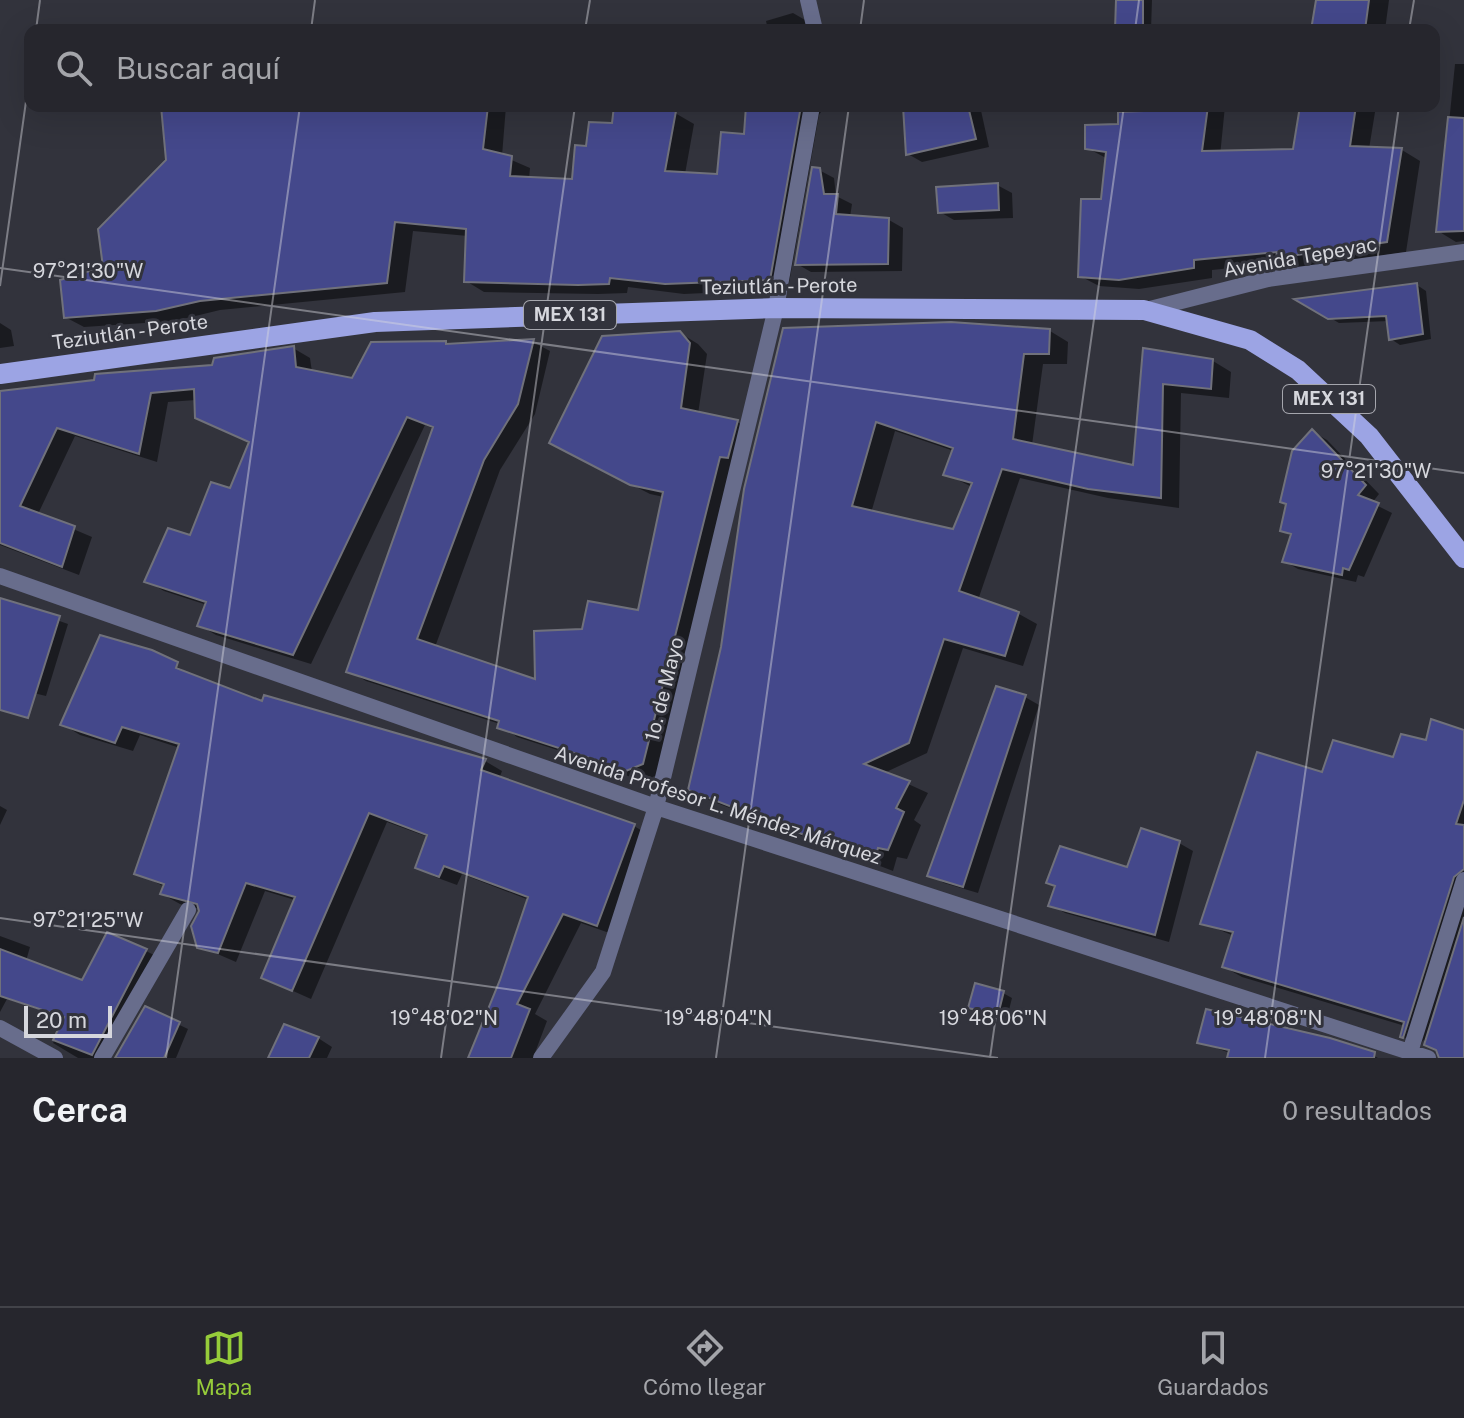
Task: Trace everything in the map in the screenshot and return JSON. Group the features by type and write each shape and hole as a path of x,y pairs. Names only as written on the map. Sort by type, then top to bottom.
{"main road":[{"name":"Teziutlán - Perote","path":"0,374 375,322 776,308 1144,310 1250,340 1298,370 1369,436 1464,558"}],"street":[{"path":"808,0 814,24"},
{"name":"1o. de Mayo","path":"541,1058 603,972 656,807 776,308 811,112"},
{"name":"Avenida Tepeyac","path":"1144,310 1268,279 1464,252"},
{"name":"Avenida Profesor L. Méndez Márquez","path":"0,576 656,807 1428,1058"},
{"path":"1410,1052 1464,880"},
{"path":"102,1058 188,910"},
{"path":"0,1028 55,1058"}],"building":[{"path":"1116,0 1143,0 1143,24 1115,24"},
{"path":"1316,0 1369,0 1366,24 1312,24"},
{"path":"162,112 487,112 483,149 512,156 510,176 572,179 575,145 586,146 589,122 612,123 613,112 676,112 665,171 717,174 721,132 744,134 746,112 800,112 770,280 665,284 610,278 609,284 578,285 464,282 466,229 395,222 387,283 200,301 156,311 64,318 60,280 103,267 98,229 166,160"},
{"path":"903,112 969,112 976,139 906,155"},
{"path":"1118,112 1207,112 1202,151 1293,149 1299,112 1355,112 1350,146 1402,148 1387,242 1276,258 1277,252 1194,260 1194,268 1119,280 1078,277 1081,199 1101,199 1106,152 1085,149 1085,125 1118,124"},
{"path":"1448,117 1464,118 1464,231 1436,232"},
{"path":"812,167 820,168 824,194 838,194 836,214 889,218 888,264 795,265"},
{"path":"998,183 999,210 938,213 936,187"},
{"path":"1417,283 1423,334 1389,340 1386,316 1328,319 1294,299"},
{"path":"951,322 1050,329 1049,354 1024,354 1013,439 1133,465 1143,348 1213,359 1211,389 1163,384 1161,498 1088,489 1002,469 959,591 1019,612 1005,656 944,639 909,743 864,764 910,781 896,808 904,812 888,850 878,848 874,862 688,790 721,647 744,489 783,328","holes":["876,422 953,448 943,475 972,483 953,529 852,506"]},
{"path":"680,331 690,343 681,408 738,420 728,458 720,457 643,764 621,773 605,767 605,763 497,728 499,721 346,672 433,427 407,417 293,655 197,626 206,602 144,582 168,528 190,535 211,482 230,488 249,442 195,418 194,389 151,393 139,454 57,428 20,506 75,526 62,567 0,543 0,391 94,380 95,374 212,365 214,358 294,346 296,367 352,378 371,342 446,341 446,344 534,339 518,404 484,460 417,639 535,679 534,631 582,629 588,601 638,610 663,492 630,485 549,443 602,336"},
{"path":"1312,429 1366,485 1358,495 1379,503 1349,570 1343,568 1342,575 1282,562 1291,534 1280,531 1286,504 1280,502 1292,451"},
{"path":"0,598 60,616 28,718 0,710"},
{"path":"100,635 152,650 178,662 176,668 262,701 264,695 486,759 481,770 635,824 597,926 563,914 517,1004 530,1009 511,1058 468,1058 500,980 528,897 444,866 439,877 415,868 427,835 369,813 292,991 261,978 295,897 246,883 218,953 197,948 191,926 199,911 197,904 160,894 164,884 134,874 179,744 122,727 115,743 60,725"},
{"path":"996,686 1026,695 963,887 927,876"},
{"path":"1431,719 1464,730 1464,800 1456,824 1464,825 1464,869 1454,877 1403,1038 1400,1037 1404,1022 1222,967 1233,932 1200,924 1257,752 1322,772 1333,740 1393,757 1401,734 1426,740"},
{"path":"1141,828 1180,841 1155,935 1048,906 1055,886 1046,883 1060,846 1127,867"},
{"path":"1464,917 1464,1058 1439,1058 1436,1050 1424,1045"},
{"path":"107,932 147,949 92,1055 53,1040 64,1017 0,996 0,949 82,980"},
{"path":"975,983 1004,991 998,1015 968,1008"},
{"path":"145,1006 180,1022 164,1058 115,1058"},
{"path":"1206,1009 1330,1038 1375,1052 1374,1058 1227,1058 1229,1050 1197,1043"},
{"path":"284,1024 319,1037 309,1058 268,1058"}]}
